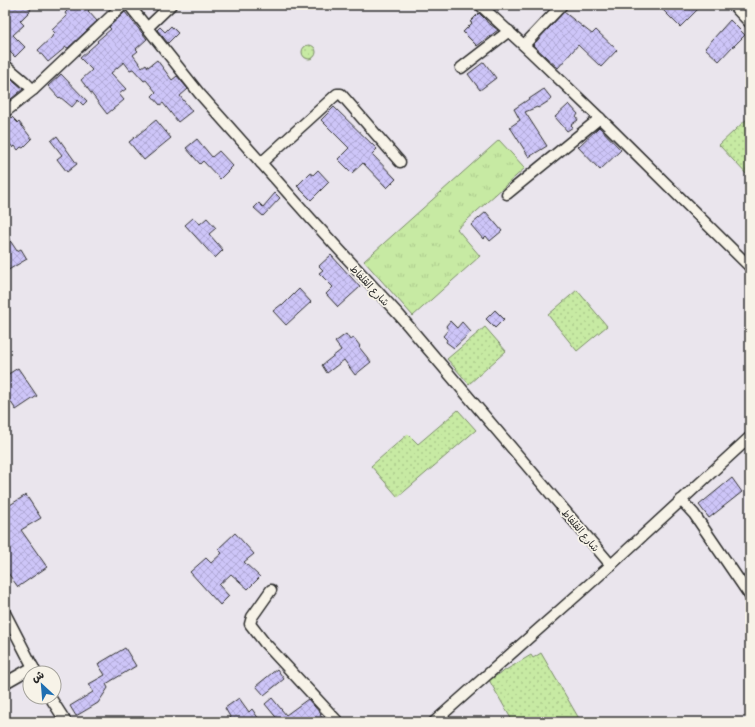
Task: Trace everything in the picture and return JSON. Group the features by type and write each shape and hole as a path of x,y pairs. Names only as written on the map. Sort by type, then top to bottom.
{"street":[{"path":"5,112 33,90 123,5"},
{"name":"شارع القلفاط","path":"129,5 199,93 356,270 400,316 611,565"},
{"path":"147,28 171,5"},
{"path":"480,5 600,118 750,267"},
{"path":"524,45 562,5"},
{"path":"733,5 750,23"},
{"path":"461,68 509,31"},
{"path":"5,66 33,90"},
{"path":"261,163 337,94 341,94 344,97 400,162"},
{"path":"507,194 600,118"},
{"path":"434,722 611,565 750,437"},
{"path":"681,500 694,514 750,596"},
{"path":"271,590 252,617 250,624 264,642 338,722"},
{"path":"5,612 32,665"},
{"path":"5,683 22,676"},
{"path":"55,705 66,722"}],"green space":[{"path":"306,45 312,45 316,49 316,55 312,59 306,59 302,55 302,49"},
{"path":"750,116 750,178 719,145"},
{"path":"499,140 525,168 457,229 480,256 413,316 364,261"},
{"path":"577,290 607,326 577,351 548,315"},
{"path":"485,327 506,351 469,384 447,359"},
{"path":"458,410 476,430 398,497 371,466 408,434 418,444"},
{"path":"541,653 581,722 513,722 489,680 531,655 533,658"}],"building":[{"path":"5,5 25,5 31,10 20,21 24,25 13,35 25,47 15,57 5,47"},
{"path":"61,5 94,5 88,11 97,21 68,48 66,47 48,62 38,50 55,33 52,30 67,16 65,13 67,11"},
{"path":"658,5 702,5 680,27"},
{"path":"125,12 147,39 136,49 138,51 133,55 142,67 146,64 148,67 157,60 172,80 177,76 188,89 180,96 192,111 178,122 163,103 160,105 152,96 156,92 146,80 144,81 133,69 130,70 124,62 111,73 126,89 119,94 124,100 107,114 81,80 92,70 80,58 111,29 109,27"},
{"path":"564,12 592,34 596,30 617,50 601,67 578,45 558,68 533,45"},
{"path":"479,13 487,22 498,30 477,46 463,32"},
{"path":"730,20 745,35 719,61 705,48"},
{"path":"171,26 178,33 168,43 157,30 160,27 165,32"},
{"path":"484,62 496,78 480,90 468,74"},
{"path":"6,74 23,89 5,104 5,75"},
{"path":"61,74 87,101 83,105 78,100 72,107 60,97 59,98 48,86"},
{"path":"544,89 552,99 538,108 537,107 525,112 547,146 529,157 510,127 520,120 514,109"},
{"path":"569,104 578,114 576,117 578,120 571,125 573,127 567,131 555,117"},
{"path":"334,107 377,149 372,154 396,179 387,188 363,163 352,173 338,159 349,148 321,120"},
{"path":"12,117 18,123 19,122 32,139 23,148 21,147 18,150 15,146 13,148 6,138 5,133 5,123"},
{"path":"156,120 171,138 144,160 129,142"},
{"path":"599,127 621,150 600,170 578,147"},
{"path":"57,136 77,164 67,172 57,159 62,155 51,141"},
{"path":"197,139 212,157 219,151 233,166 220,179 203,161 200,164 186,148"},
{"path":"318,170 329,182 311,200 297,186 310,173 313,175"},
{"path":"275,193 280,198 263,216 254,208 259,203 263,207"},
{"path":"486,212 502,231 490,241 486,236 483,239 471,225"},
{"path":"193,218 200,224 207,218 216,228 209,234 223,250 215,258 185,225"},
{"path":"5,233 17,251 21,249 27,259 5,272"},
{"path":"331,255 360,287 338,307 326,294 333,287 319,273 323,270 319,266"},
{"path":"299,289 311,302 286,325 273,311 282,304 283,305"},
{"path":"495,310 504,319 495,328 486,319"},
{"path":"450,321 457,328 462,322 471,332 454,348 446,342 447,340 443,336 448,330 446,326"},
{"path":"346,334 350,340 354,338 371,362 355,375 344,360 327,373 322,365 341,350 335,342"},
{"path":"18,368 37,396 16,410 5,393 5,376"},
{"path":"732,478 742,492 709,518 699,505"},
{"path":"26,495 41,518 21,530 47,567 18,587 5,569 5,508"},
{"path":"235,533 254,554 244,562 260,577 248,589 231,574 219,585 229,596 220,605 190,572 206,558 211,563 222,553 218,549"},
{"path":"125,648 136,666 106,684 108,688 98,703 76,716 70,706 93,692 89,684 105,675 98,664"},
{"path":"277,669 284,679 264,695 256,686"},
{"path":"239,698 249,712 252,709 261,722 233,722 225,708"},
{"path":"272,698 286,715 308,699 321,714 320,715 325,722 278,722 279,721 265,704"}]}
